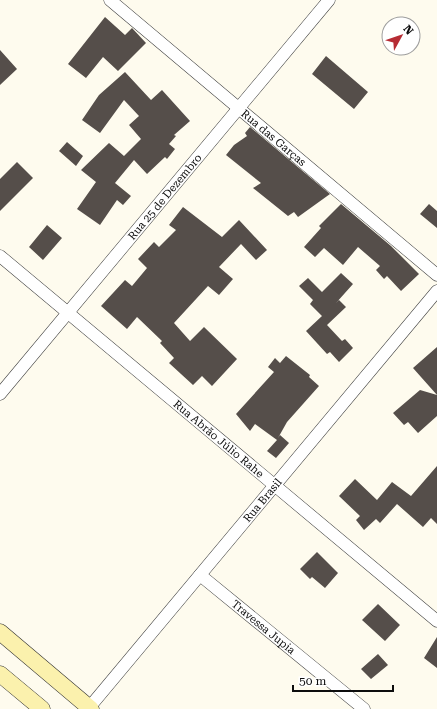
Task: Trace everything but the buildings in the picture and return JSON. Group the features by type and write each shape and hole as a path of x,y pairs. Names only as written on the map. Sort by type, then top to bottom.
{"main road":[{"path":"0,632 90,708"},
{"path":"0,674 42,709"}],"street":[{"name":"Rua das Garças","path":"110,0 437,275"},
{"name":"Rua 25 de Dezembro","path":"0,394 329,0"},
{"name":"Rua Abrão Júlio Rahe","path":"0,256 437,621"},
{"name":"Rua Brasil","path":"90,708 274,485 437,291"},
{"name":"Travessa Jupia","path":"200,575 364,709"}]}
